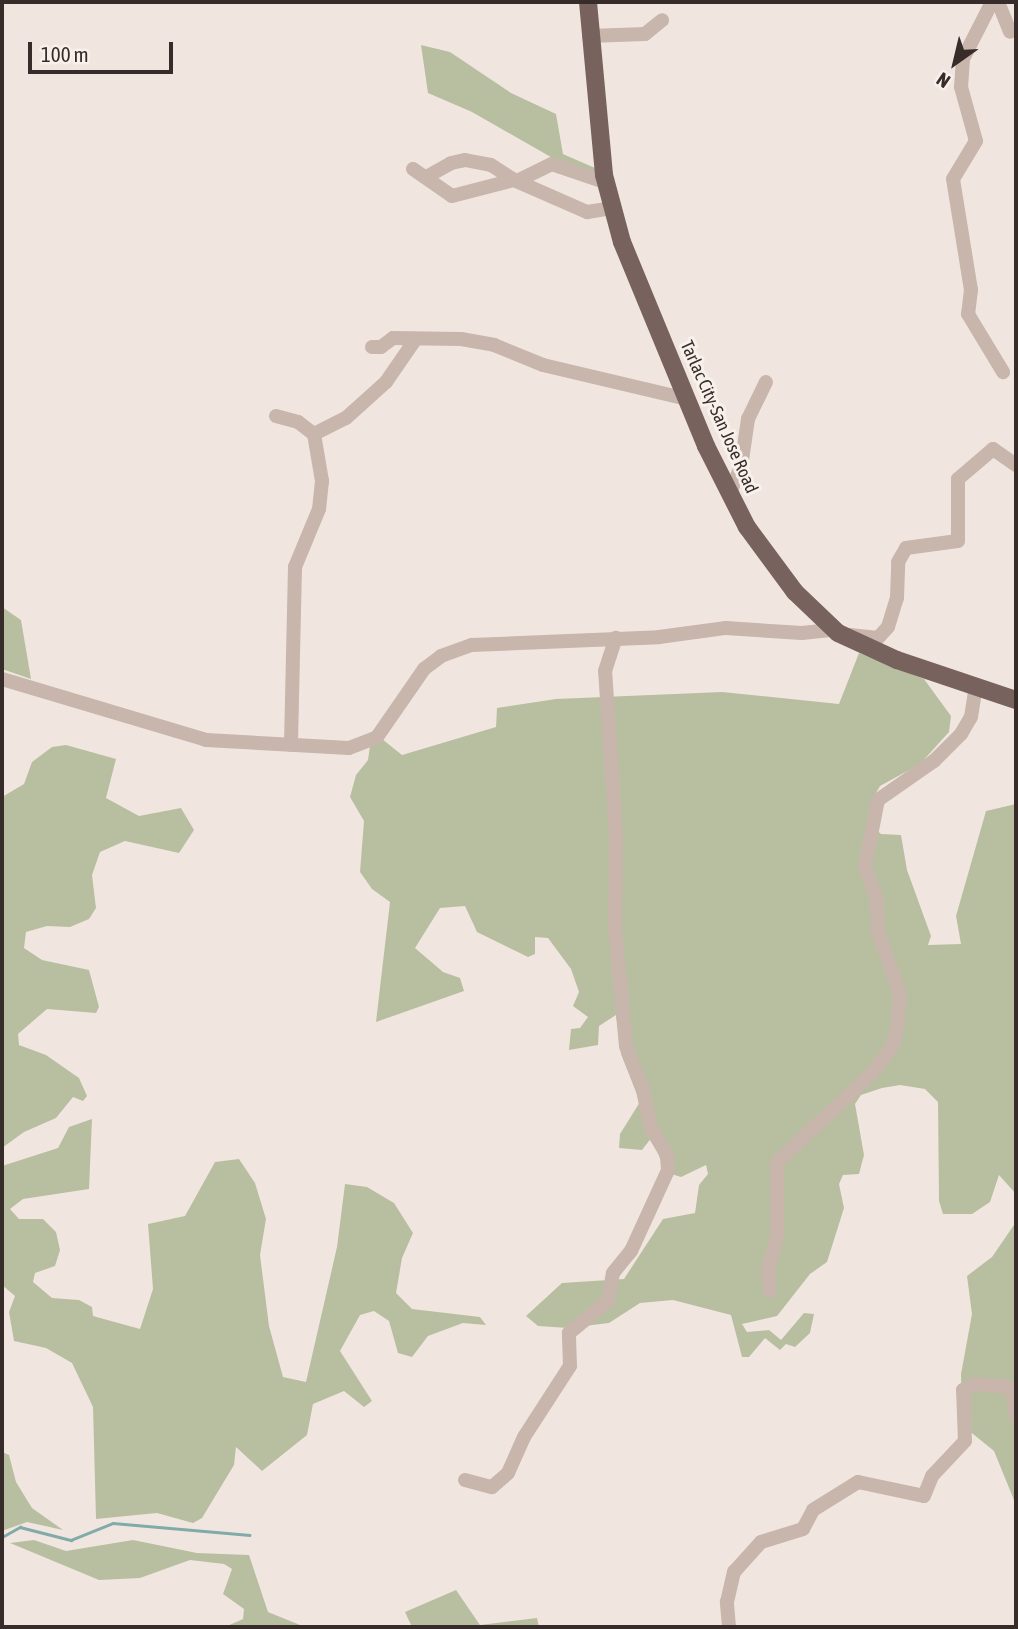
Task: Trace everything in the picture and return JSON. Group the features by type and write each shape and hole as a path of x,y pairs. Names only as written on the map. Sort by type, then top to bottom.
{"main road":[{"name":"Tarlac City-San Jose Road","path":"588,2 589,36 605,182 612,208 645,304 729,495 781,576 835,631 873,651 1016,700"}],"street":[{"path":"992,2 963,59 961,87 976,141 953,179 971,290 968,314 1003,372"},
{"path":"998,2 1010,33"},
{"path":"589,36 645,34 662,20"},
{"path":"428,176 465,160 491,165 515,180 587,212 612,208"},
{"path":"413,169 428,176 452,196 515,180 552,164 605,182"},
{"path":"372,346 381,347 393,338 461,339 494,345 543,365 687,399"},
{"path":"314,434 346,418 386,382 415,340"},
{"path":"729,495 741,467 748,419 766,383"},
{"path":"276,416 298,422 314,434 322,481 318,509 295,567 291,745"},
{"path":"2,679 191,737 349,748 371,741 418,676 451,651 494,642 616,638 726,628 802,633 835,631 878,638 888,627 894,608 898,562 906,548 958,541 958,479 993,449 1016,465"},
{"path":"465,1480 492,1487 508,1473 524,1437 570,1366 569,1333 608,1301 613,1273 631,1251 668,1170 667,1155 651,1128 643,1090 626,1046 616,934 616,825 605,671 616,638"},
{"path":"770,1291 768,1270 777,1237 777,1162 871,1074 892,1047 897,1030 900,995 878,931 876,898 865,866 878,800 934,761 964,730 973,711 976,687"},
{"path":"729,1627 727,1602 734,1572 761,1542 803,1528 813,1510 858,1482 923,1496 932,1476 965,1441 963,1390 976,1384 1008,1387 1013,1392 1016,1417"}],"green space":[{"path":"421,45 450,52 511,93 556,114 563,154 595,168 598,184 472,112 428,93"},
{"path":"2,607 21,620 31,679 2,669"},
{"path":"859,653 924,679 951,716 949,732 920,764 880,786 872,800 869,823 881,834 901,835 907,870 931,936 928,945 961,944 956,916 986,811 1016,804 1016,1194 999,1175 990,1202 972,1214 943,1214 939,1201 938,1102 925,1089 900,1085 882,1088 861,1095 855,1104 864,1155 859,1174 843,1175 839,1184 844,1208 827,1262 810,1274 777,1316 742,1324 747,1332 769,1330 781,1340 804,1313 814,1314 810,1333 795,1347 786,1344 780,1350 765,1338 749,1357 742,1357 731,1315 673,1300 640,1303 609,1323 568,1328 538,1326 526,1316 562,1283 624,1279 663,1219 695,1213 699,1185 708,1174 706,1165 681,1177 665,1172 652,1137 642,1150 619,1148 620,1134 640,1102 621,1054 616,1015 599,1026 598,1045 569,1050 571,1029 580,1028 588,1017 573,1006 579,992 571,969 548,938 535,937 535,954 528,957 477,932 465,906 440,908 415,948 443,972 460,978 464,991 376,1022 390,902 372,889 360,872 364,821 350,797 356,775 368,760 370,746 382,739 402,755 496,727 497,708 556,699 722,692 839,704"},
{"path":"66,745 116,759 106,798 139,816 181,808 194,830 179,853 125,841 100,852 92,875 96,908 89,919 70,927 47,926 26,932 24,948 42,960 89,970 99,1007 96,1013 47,1009 18,1034 19,1045 46,1055 79,1078 87,1096 83,1101 73,1097 56,1118 24,1132 2,1148 2,797 24,784 32,762 52,747"},
{"path":"92,1119 89,1189 23,1199 10,1209 19,1219 43,1219 56,1232 60,1250 55,1266 35,1273 33,1282 52,1298 79,1300 92,1307 93,1316 140,1329 153,1289 148,1224 185,1216 215,1162 239,1159 255,1183 266,1219 260,1255 269,1326 283,1377 306,1382 337,1247 345,1184 367,1187 394,1203 413,1233 402,1258 396,1293 412,1309 480,1317 486,1325 463,1323 428,1336 412,1357 398,1353 389,1321 374,1311 360,1315 340,1351 372,1401 364,1407 344,1391 313,1404 307,1435 262,1471 236,1447 234,1465 202,1518 193,1523 157,1513 96,1519 93,1407 72,1363 46,1348 14,1341 9,1312 15,1296 2,1285 2,1166 58,1148 69,1127"},
{"path":"1016,1222 1016,1505 994,1451 962,1425 961,1374 972,1314 967,1276 992,1257"},
{"path":"2,1452 9,1455 16,1482 32,1508 63,1530 27,1522 2,1531"},
{"path":"34,1540 66,1551 133,1540 197,1553 249,1555 268,1612 305,1627 225,1627 243,1619 244,1609 223,1594 232,1569 224,1564 190,1560 140,1578 99,1580 10,1543"},
{"path":"456,1590 480,1625 537,1618 539,1627 412,1627 405,1612"}],"waterway":[{"path":"2,1537 20,1527 71,1540 113,1523 249,1535"}]}
